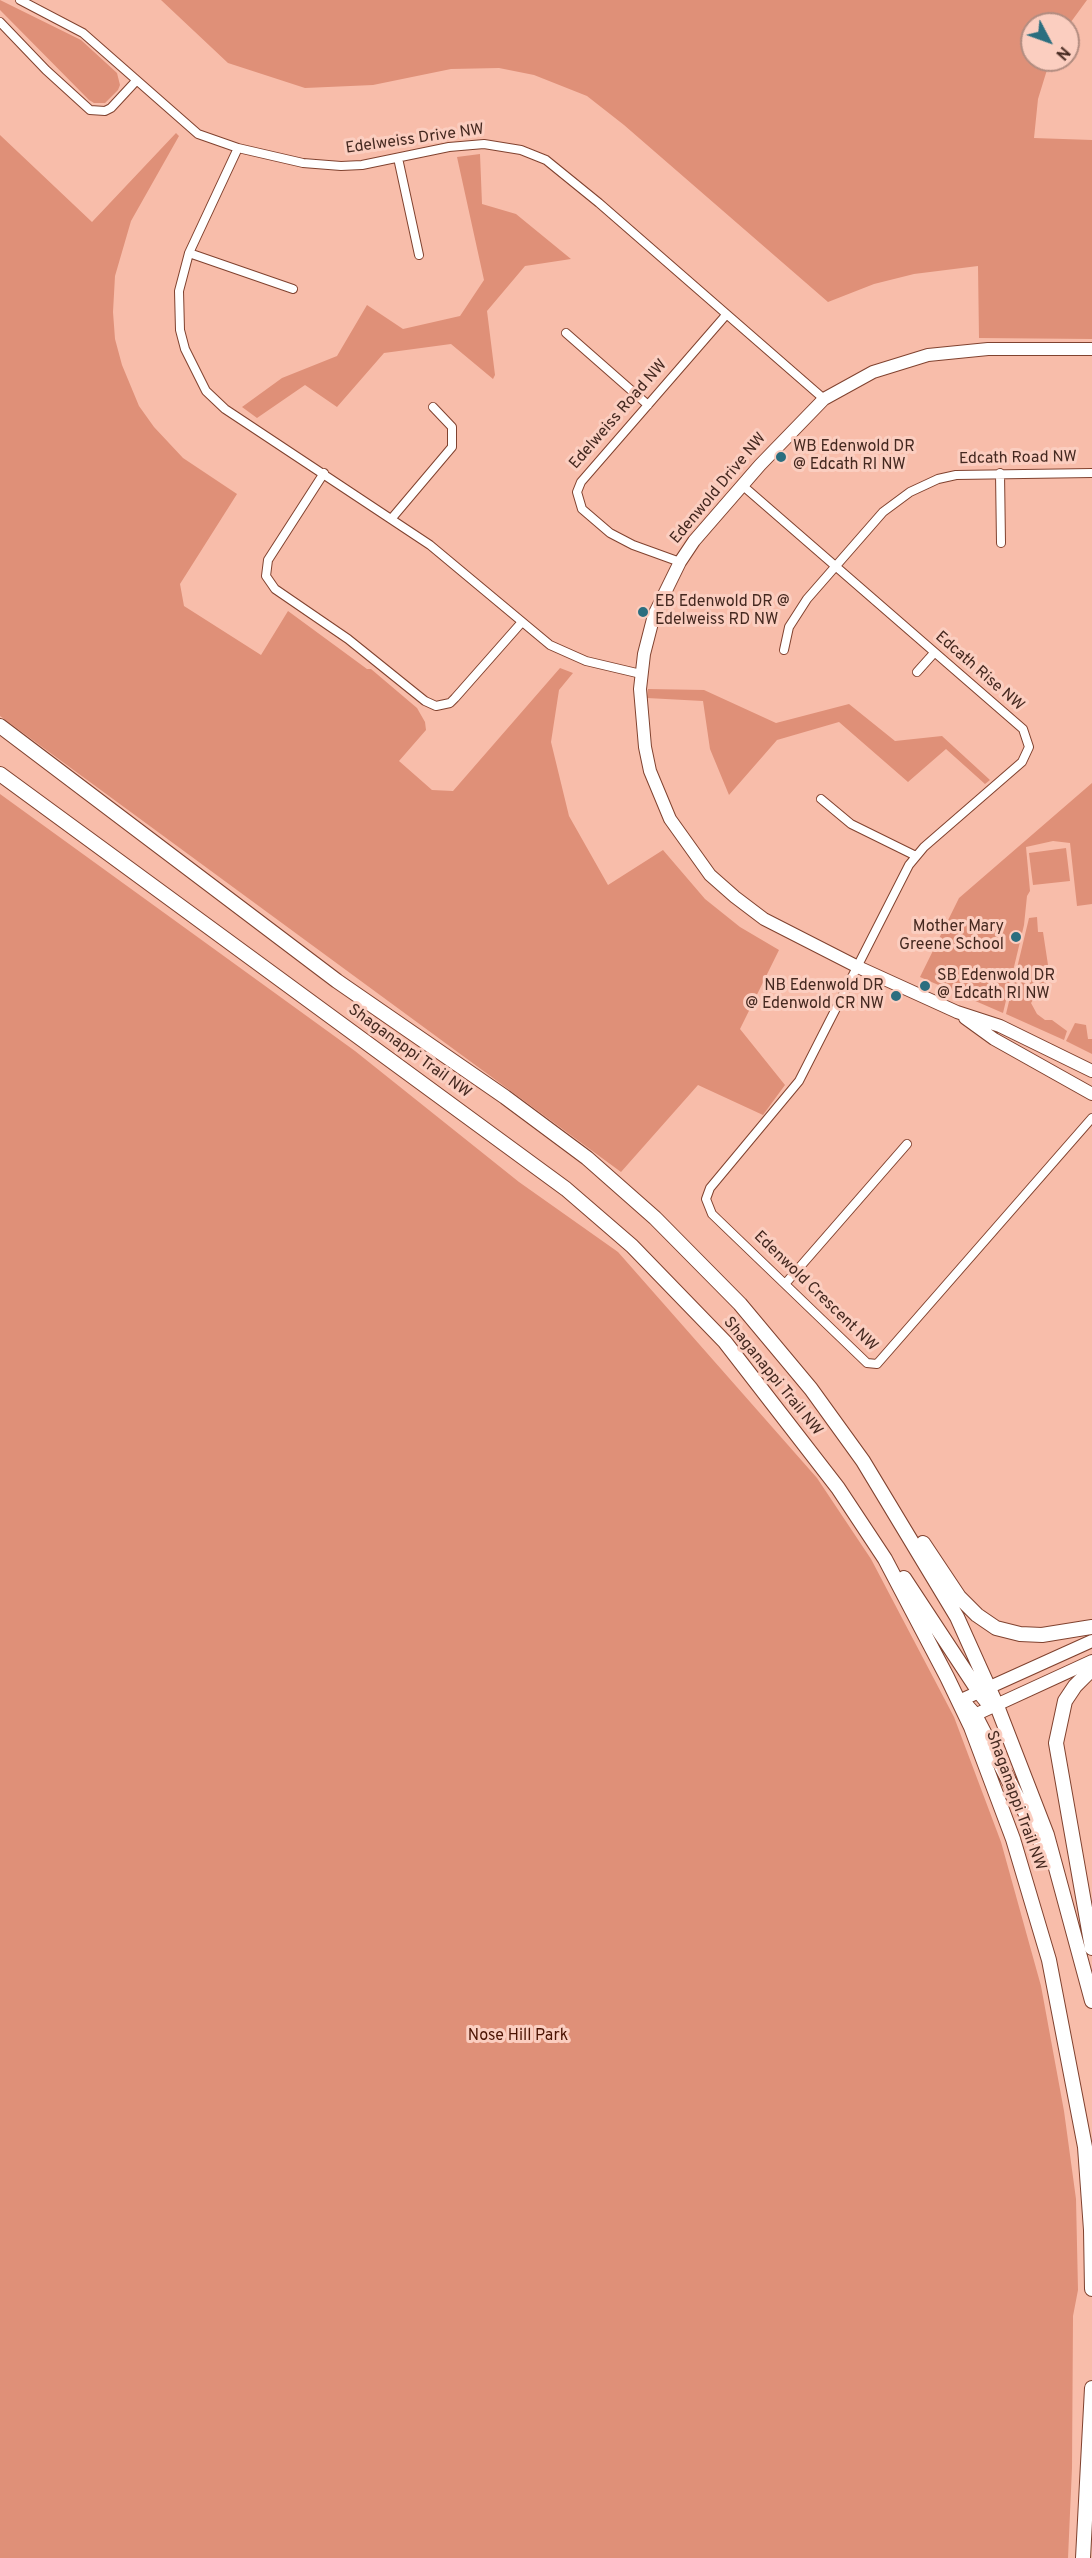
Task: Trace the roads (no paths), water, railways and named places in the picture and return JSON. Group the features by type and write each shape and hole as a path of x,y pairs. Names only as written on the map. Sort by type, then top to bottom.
{"main road":[{"name":"Shaganappi Trail NW","path":"0,726 337,981 505,1097 587,1158 655,1218 740,1304 811,1389 888,1500 957,1617 984,1690 997,1706 1047,1835 1092,2001"},
{"name":"Shaganappi Trail NW","path":"0,774 566,1189 632,1245 732,1352 838,1488 885,1559 959,1701 971,1717 1013,1839 1049,1960 1085,2146 1091,2230 1092,2289"},
{"path":"888,1500 898,1506 959,1597 977,1615 996,1628 1020,1634 1042,1635 1092,1627"},
{"path":"885,1559 902,1574 984,1690"},
{"path":"1092,1669 1075,1686 1065,1701 1056,1743 1092,1948"},
{"path":"971,1717 1059,1879"},
{"path":"1083,2558 1092,2388"}],"street":[{"name":"Edelweiss Drive NW","path":"20,0 83,33 198,134 238,148 282,159 322,165 362,165 449,147 484,144 521,150 546,160 599,203 824,399"},
{"path":"0,22 46,70 90,110 105,111 111,108 136,81"},
{"path":"238,148 189,253 179,291 180,330 185,349 206,391 225,409 392,518 447,558 562,653 641,674"},
{"path":"399,159 419,255"},
{"path":"189,253 293,289"},
{"name":"Edelweiss Road NW","path":"680,562 633,545 610,533 586,514 578,503 577,492 581,482 726,315"},
{"path":"566,333 648,405"},
{"name":"Edenwold Drive NW","path":"1092,349 988,349 928,355 873,372 824,399 791,430 742,485 694,541 680,562 654,615 641,674 641,716 650,771 670,819 691,852 710,875 750,909 858,967 957,1012 1000,1026 1092,1071"},
{"path":"392,518 453,447 452,427 433,407"},
{"path":"1000,472 1001,543"},
{"name":"Edcath Road NW","path":"784,650 787,633 797,613 883,512 910,492 938,479 956,475 1000,472 1092,473"},
{"path":"324,473 267,560 266,576 275,589 348,639 424,701 436,706 450,703 522,622"},
{"name":"Edcath Rise NW","path":"742,485 1023,729 1029,747 1022,762 916,856 900,878 858,967"},
{"path":"916,672 934,653"},
{"path":"821,799 851,824 916,856"},
{"name":"Edenwold Crescent NW","path":"858,967 800,1081 707,1195 707,1205 712,1214 867,1363 877,1364 1092,1118"},
{"name":"Edenwold Drive NW","path":"957,1012 994,1039 1092,1094"},
{"path":"785,1284 907,1144"},
{"path":"959,1701 1092,1641"},
{"path":"971,1717 1092,1661"}],"place":[{"name":"WB Edenwold DR @ Edcath RI NW","path":"781,457"},
{"name":"EB Edenwold DR @ Edelweiss RD NW","path":"643,612"},
{"name":"Mother Mary Greene School","path":"1016,937"},
{"name":"SB Edenwold DR @ Edcath RI NW","path":"925,986"},
{"name":"NB Edenwold DR @ Edenwold CR NW","path":"896,996"}],"park label":[{"name":"Nose Hill Park","path":"518,2037"}]}
